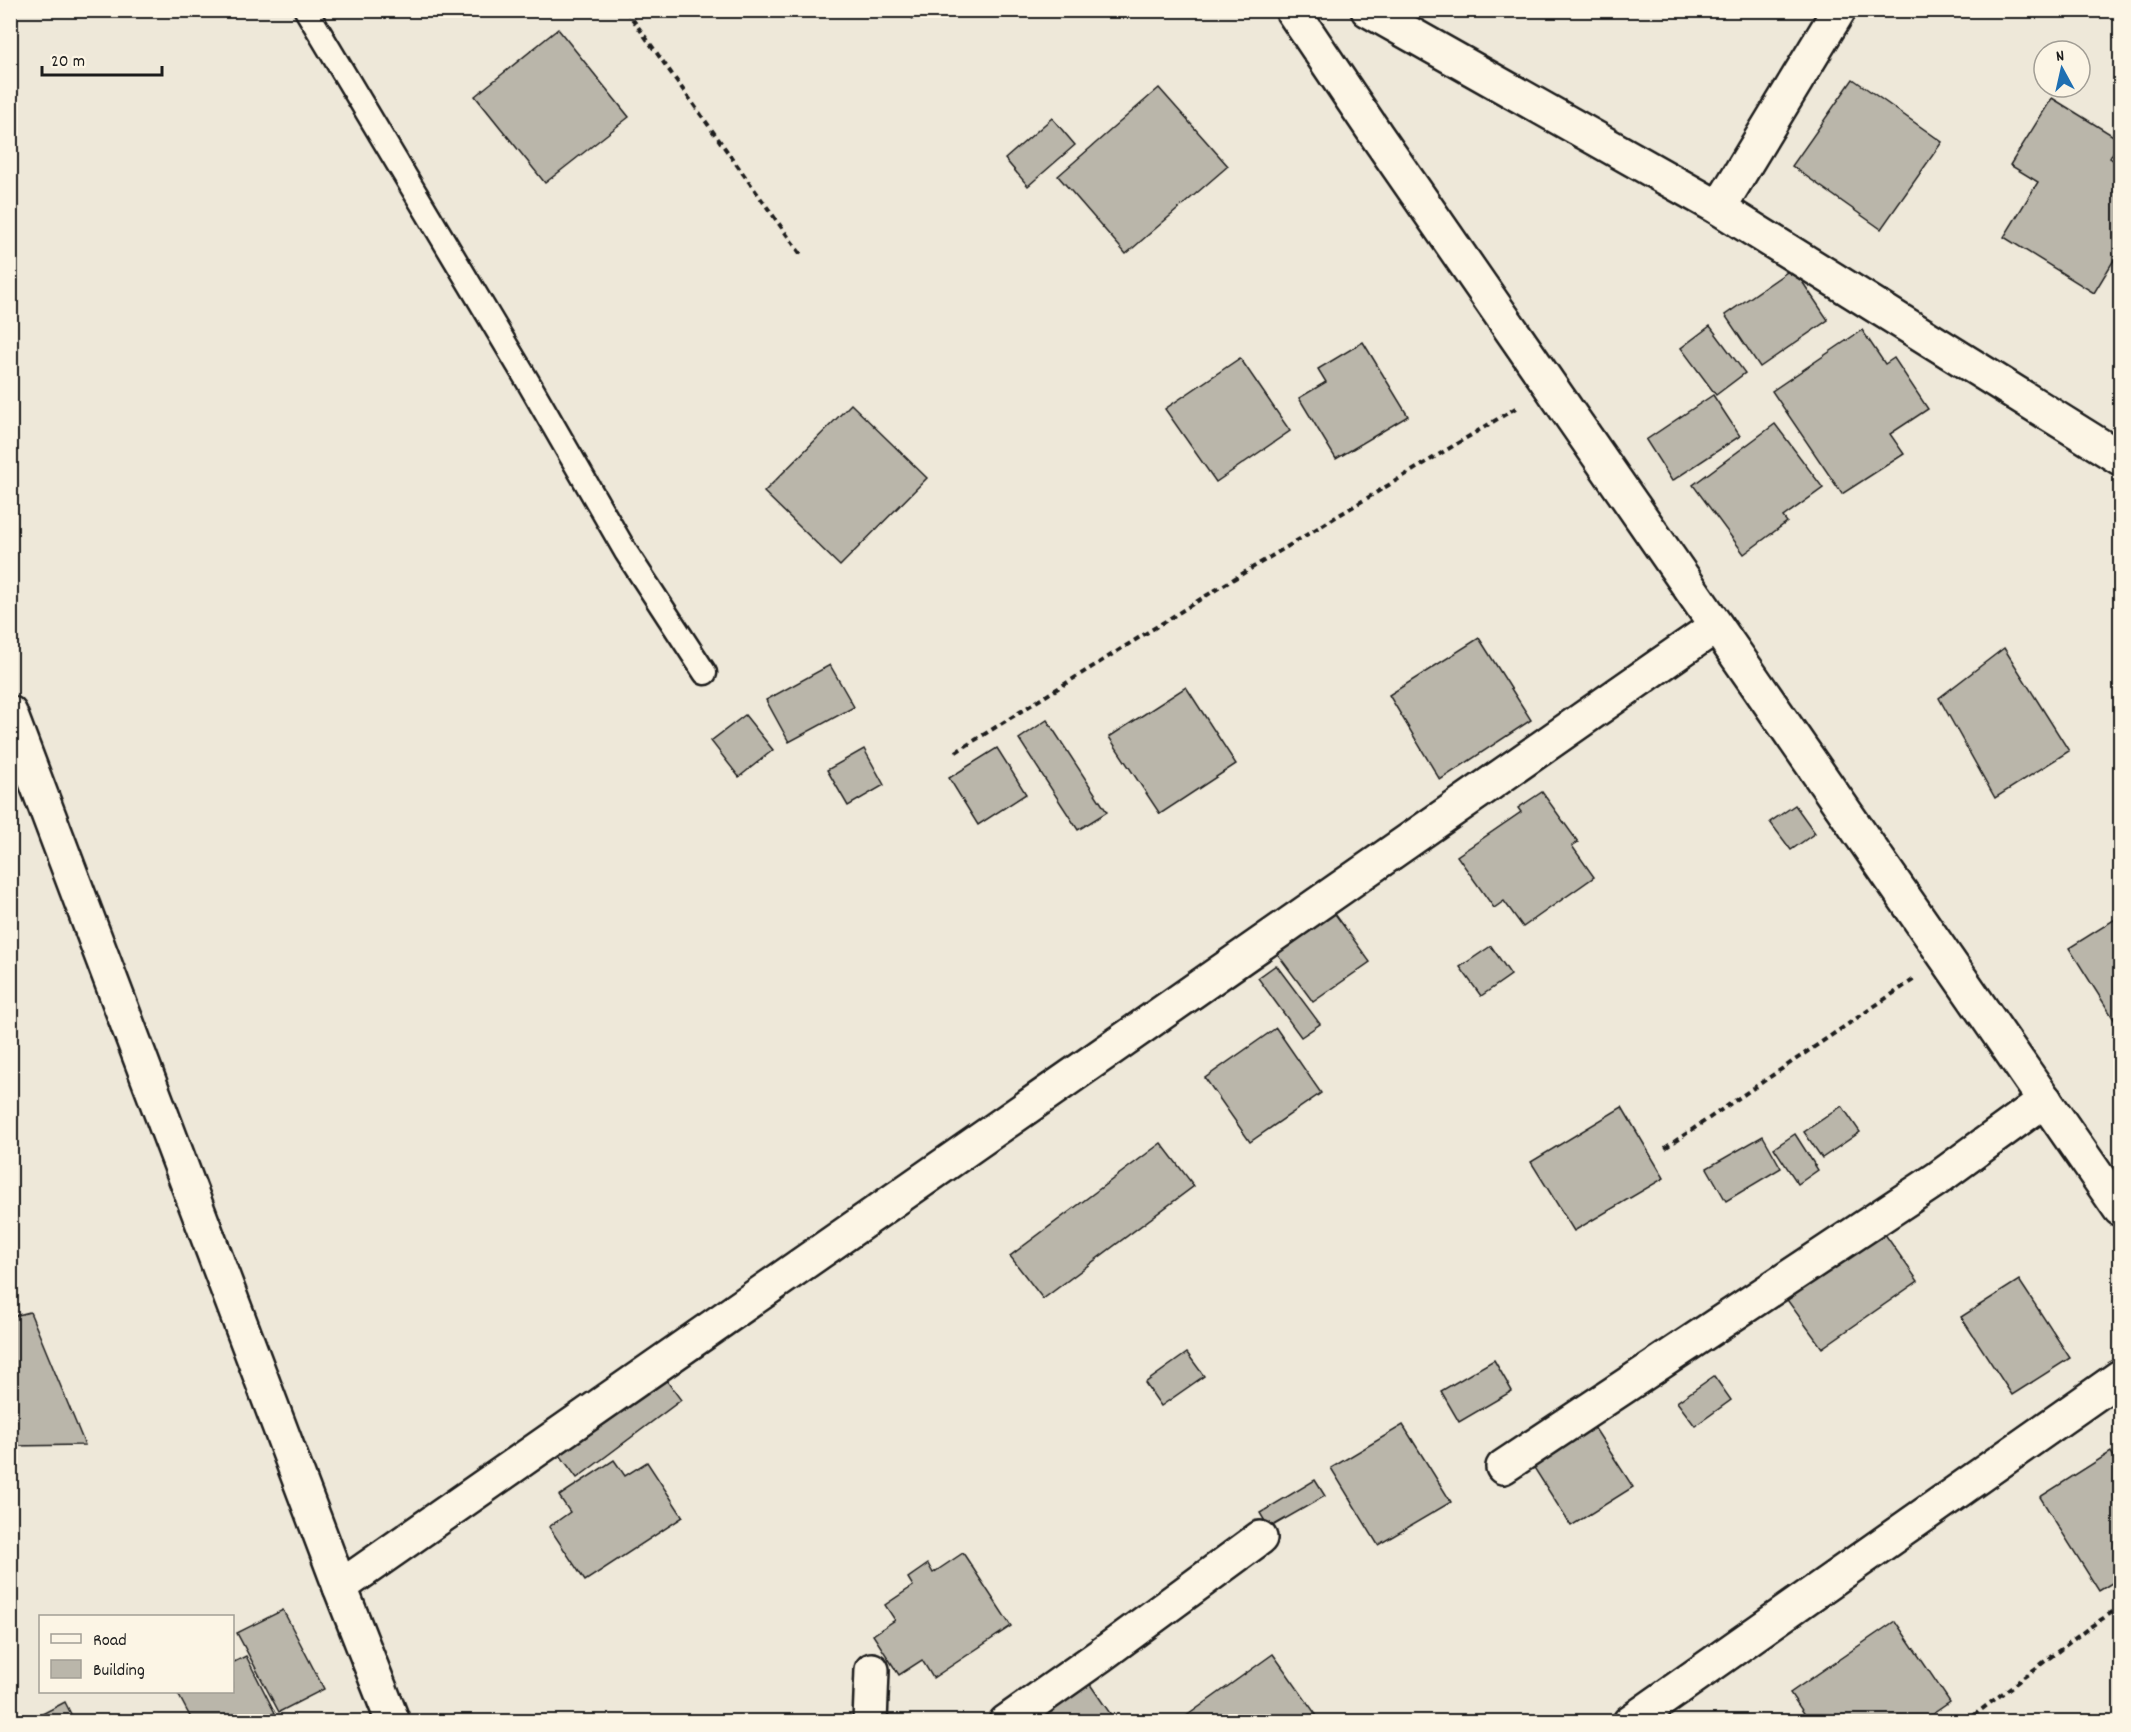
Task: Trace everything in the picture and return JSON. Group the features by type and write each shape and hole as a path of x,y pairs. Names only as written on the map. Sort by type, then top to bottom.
{"street":[{"path":"1292,10 2121,1209"},
{"path":"1368,10 1719,208 2121,458"},
{"path":"1719,208 1839,10"},
{"path":"339,1587 1716,626"},
{"path":"10,713 339,1587 393,1722"},
{"path":"1503,1467 1937,1179 2045,1100"},
{"path":"1630,1722 2121,1377"},
{"path":"1006,1722 1260,1538"},
{"path":"870,1722 872,1670"}],"lane":[{"path":"306,10 527,380 626,552 705,673"}],"path":[{"path":"626,10 802,256"},
{"path":"956,752 1551,387"},
{"path":"1665,1148 1947,957"},
{"path":"1965,1722 2090,1627 2121,1607"}],"building":[{"path":"903,10 920,10 913,19"},
{"path":"558,29 629,117 545,183 475,96"},
{"path":"1853,79 1942,142 1881,229 1792,166"},
{"path":"1159,88 1228,166 1126,254 1058,176"},
{"path":"2051,99 2120,140 2110,158 2120,165 2120,250 2094,293 2004,237 2038,182 2010,165"},
{"path":"1052,118 1075,145 1028,186 1005,159"},
{"path":"1793,268 1828,320 1760,367 1725,315"},
{"path":"1710,326 1745,373 1716,395 1681,348"},
{"path":"1862,330 1885,364 1894,358 1928,409 1890,434 1904,454 1842,494 1772,391"},
{"path":"1363,342 1408,416 1336,459 1299,398 1326,382 1318,369"},
{"path":"1240,358 1290,431 1216,482 1165,409"},
{"path":"1713,395 1740,436 1672,481 1646,440"},
{"path":"851,404 927,478 840,566 764,492"},
{"path":"1775,424 1823,488 1783,517 1787,522 1744,554 1693,485"},
{"path":"1479,638 1531,720 1440,780 1389,695"},
{"path":"2004,648 2069,751 1995,798 1939,698"},
{"path":"830,665 854,707 789,742 766,700"},
{"path":"1186,687 1236,764 1160,814 1109,737"},
{"path":"745,715 773,750 739,777 711,741"},
{"path":"1047,720 1107,812 1078,830 1019,739"},
{"path":"997,748 1026,794 978,825 949,778"},
{"path":"864,749 884,785 848,806 827,770"},
{"path":"1542,792 1578,842 1572,846 1594,877 1523,927 1504,901 1494,908 1457,856 1521,812 1518,808"},
{"path":"1795,805 1815,833 1791,850 1770,822"},
{"path":"1330,907 1370,962 1313,1002 1273,948"},
{"path":"2120,916 2120,1018 2115,1021 2069,948"},
{"path":"1491,946 1511,975 1481,996 1460,967"},
{"path":"1276,965 1320,1024 1301,1037 1258,978"},
{"path":"1276,1028 1321,1093 1250,1142 1205,1078"},
{"path":"1842,1106 1860,1132 1822,1158 1804,1132"},
{"path":"1622,1107 1664,1178 1574,1231 1531,1162"},
{"path":"1795,1134 1818,1170 1798,1184 1774,1148"},
{"path":"1763,1136 1781,1168 1726,1201 1707,1168"},
{"path":"1161,1143 1194,1186 1043,1299 1010,1256"},
{"path":"1882,1230 1918,1281 1822,1348 1785,1297"},
{"path":"2019,1280 2070,1358 2012,1395 1961,1317"},
{"path":"30,1312 85,1445 10,1446 10,1317"},
{"path":"1187,1353 1204,1376 1161,1406 1145,1383"},
{"path":"1494,1360 1512,1391 1459,1422 1441,1391"},
{"path":"658,1369 681,1400 577,1478 554,1447"},
{"path":"1714,1376 1731,1400 1695,1426 1677,1402"},
{"path":"1403,1425 1451,1502 1378,1545 1331,1468"},
{"path":"1594,1427 1633,1487 1571,1526 1533,1466"},
{"path":"2111,1452 2120,1467 2120,1578 2099,1591 2040,1497"},
{"path":"614,1460 625,1476 647,1462 683,1517 585,1581 549,1527 570,1512 559,1496"},
{"path":"1315,1480 1325,1496 1269,1528 1260,1513"},
{"path":"963,1553 1011,1626 933,1678 922,1660 899,1675 873,1635 895,1620 885,1605 913,1586 908,1578 928,1564 933,1573"},
{"path":"283,1610 324,1689 279,1712 237,1633"},
{"path":"1895,1621 1950,1702 1921,1722 1825,1722 1822,1717 1810,1722 1790,1693"},
{"path":"1273,1654 1317,1716 1309,1722 1178,1722"},
{"path":"246,1656 275,1713 258,1722 193,1722 178,1693 234,1693 234,1662"},
{"path":"1087,1680 1116,1722 1028,1722"},
{"path":"65,1702 75,1722 27,1722"}]}
